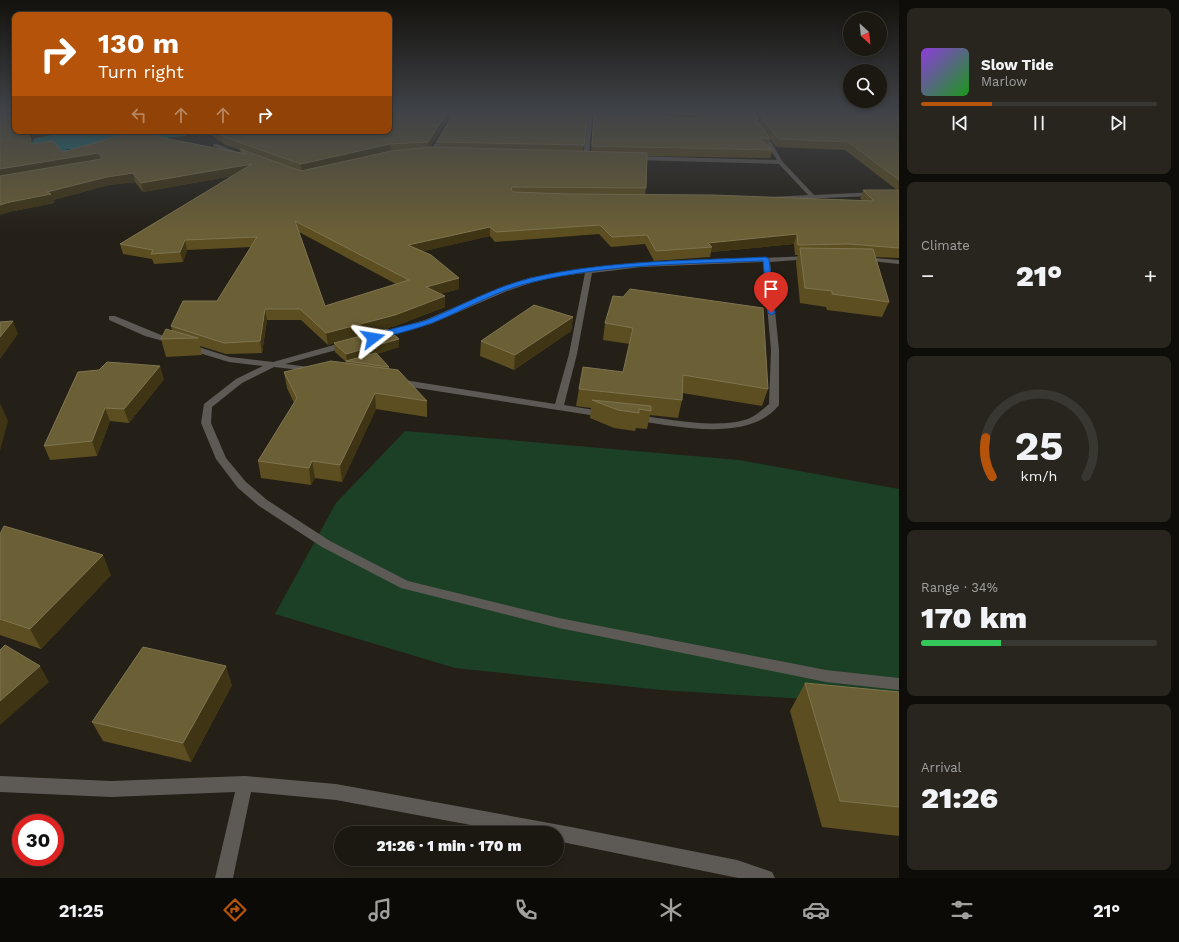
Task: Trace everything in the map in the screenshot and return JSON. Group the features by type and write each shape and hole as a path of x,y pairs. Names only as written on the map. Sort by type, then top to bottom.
{"street":[{"path":"230,151 243,156"},
{"path":"586,156 587,151"},
{"path":"774,151 780,162 812,196"},
{"path":"425,153 446,153"},
{"path":"578,156 594,157"},
{"path":"632,158 780,162"},
{"path":"764,199 899,193"},
{"path":"373,338 428,322 504,289 532,280 589,270 642,265 817,258"},
{"path":"853,258 899,262"},
{"path":"625,417 715,426 750,422 763,416 774,405 773,327 766,259"},
{"path":"558,408 573,354 589,270"},
{"path":"112,318 148,334 229,359 326,371"},
{"path":"358,341 270,364 238,381 222,392 208,406 206,423 222,459 242,485 263,503 326,544 405,585 558,623 826,676 899,684"},
{"path":"386,380 610,415"},
{"path":"0,784 111,789 244,784 351,795 579,836 737,869 766,878"},
{"path":"224,878 244,784"}],"green space":[{"path":"405,431 739,460 899,489 899,705 662,690 455,668 275,614 336,503"}],"building":[{"path":"0,151 230,151 246,154 242,151 245,151 301,171 391,151 574,151 647,153 646,188 512,187 511,190 514,192 568,194 713,195 874,201 863,190 897,190 899,191 899,248 849,244 798,245 797,234 708,243 712,247 656,251 647,235 612,237 600,225 496,232 490,227 408,245 431,255 459,278 426,287 445,296 395,315 326,333 300,309 265,309 260,341 224,343 171,326 183,301 217,301 257,237 185,240 180,252 151,254 153,250 120,244 252,164 141,183 133,173 107,177 47,192 51,194 0,205 0,176 101,159 103,157 98,153 0,169","holes":["295,221 409,280 325,306"]},
{"path":"264,151 359,151 301,164"},
{"path":"860,151 899,151 899,180"},
{"path":"800,248 873,249 889,302 832,294 832,291 805,288"},
{"path":"630,289 763,308 768,389 683,375 682,400 579,389 583,367 623,372 633,328 605,323 613,296 623,297"},
{"path":"534,305 573,317 515,355 481,341"},
{"path":"13,321 0,337 0,322"},
{"path":"166,329 198,338 161,339"},
{"path":"388,329 399,339 346,354 334,343"},
{"path":"376,353 389,367 346,361"},
{"path":"331,361 398,370 427,401 375,393 340,465 312,461 309,468 258,461 297,398 284,372"},
{"path":"107,362 160,366 124,409 105,408 92,441 44,446 78,372 99,370"},
{"path":"592,400 651,406 651,411 639,409 639,413 618,410"},
{"path":"4,526 103,555 30,629 0,619 0,534"},
{"path":"5,645 40,666 0,701 0,650"},
{"path":"143,647 226,666 183,743 92,722"},
{"path":"805,683 899,692 899,807 840,801"}],"waterway":[{"path":"0,161 21,162 42,159 54,154 54,151"}],"route":[{"path":"373,338 428,322 476,300 532,280 589,270 720,260 766,259 771,313"}]}
